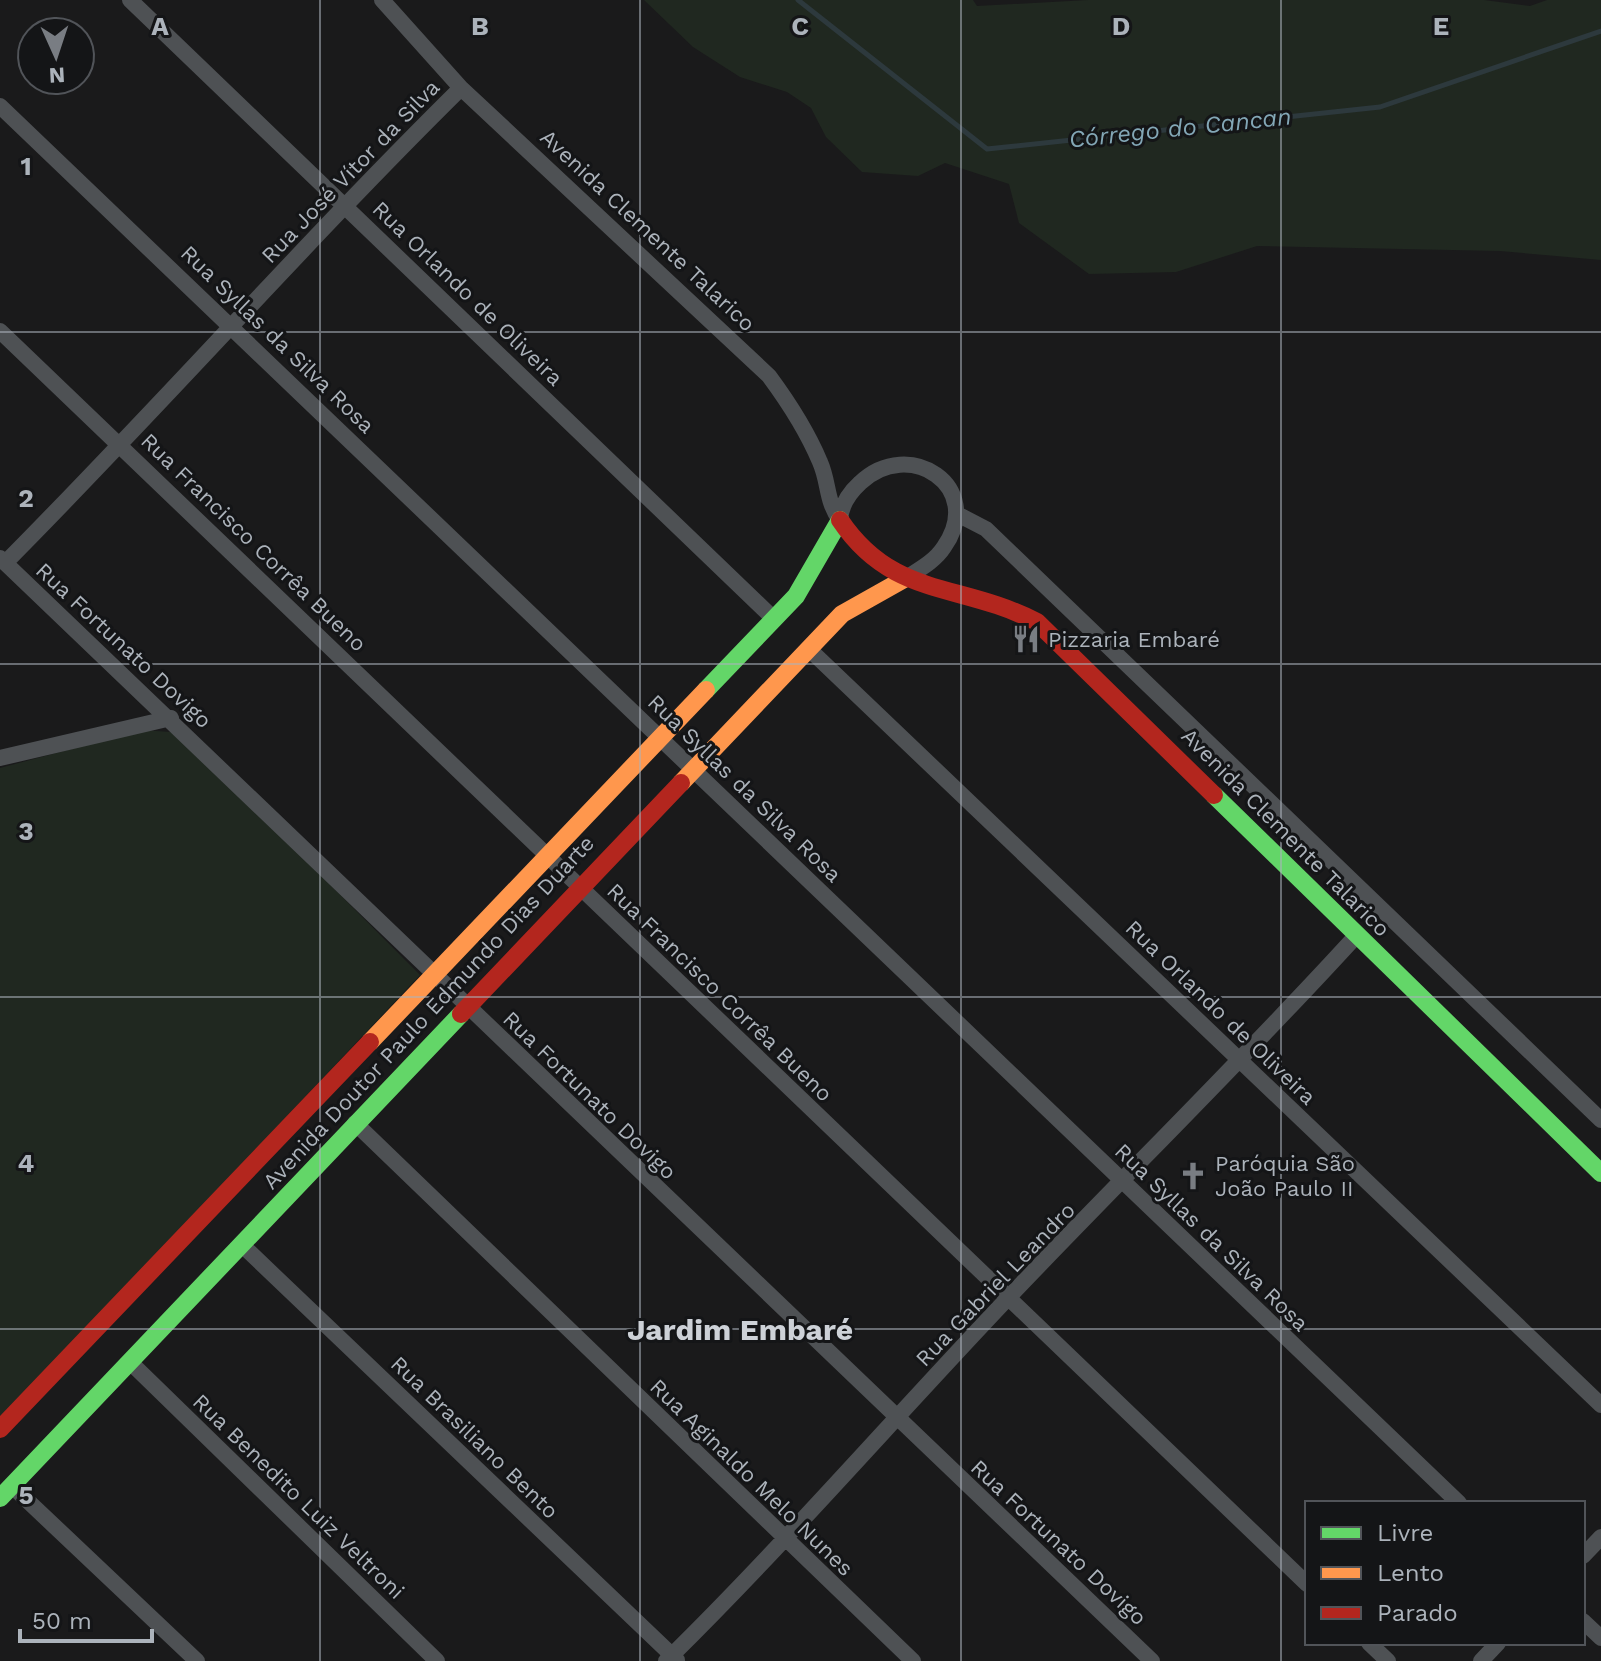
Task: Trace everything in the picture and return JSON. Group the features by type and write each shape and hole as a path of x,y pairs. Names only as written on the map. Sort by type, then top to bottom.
{"street":[{"name":"Rua Orlando de Oliveira","path":"130,0 774,619"},
{"name":"Avenida Clemente Talarico","path":"382,0 461,88 769,376 793,408 822,465 831,508 864,557 906,578 1000,602 1037,622 1601,1173"},
{"name":"Rua José Vítor da Silva","path":"2,560 121,446 345,206 461,88"},
{"name":"Rua Syllas da Silva Rosa","path":"0,106 1457,1501"},
{"name":"Rua Francisco Corrêa Bueno","path":"0,331 550,854 579,886 1305,1582"},
{"path":"840,520 846,501 860,483 879,469 901,463 924,467 942,481 955,500 957,514 943,549 906,578"},
{"name":"Avenida Clemente Talarico","path":"957,514 986,529 1601,1120"},
{"name":"Avenida Doutor Paulo Edmundo Dias Duarte","path":"0,1429 796,596 840,520"},
{"name":"Rua Fortunato Dovigo","path":"2,560 171,718 468,1008 1152,1661"},
{"name":"Avenida Doutor Paulo Edmundo Dias Duarte","path":"6,1492 468,1008 579,886 842,614 906,578"},
{"name":"Rua Orlando de Oliveira","path":"810,650 1601,1405"},
{"path":"0,758 171,718"},
{"name":"Rua Gabriel Leandro","path":"672,1659 1008,1299 1241,1061 1356,936"},
{"name":"Rua Aginaldo Melo Nunes","path":"355,1123 913,1661"},
{"name":"Rua Brasiliano Bento","path":"241,1244 672,1659"},
{"name":"Rua Benedito Luiz Veltroni","path":"130,1362 437,1661"},
{"path":"6,1492 197,1661"},
{"path":"1585,1554 1601,1537"},
{"path":"1585,1623 1601,1638"},
{"path":"1371,1645 1388,1661"},
{"path":"1481,1661 1496,1645"}],"shaded area":[{"path":"644,0 973,0 977,6 1088,0 1484,0 1530,6 1547,0 1601,0 1601,260 1500,251 1257,246 1176,272 1089,274 1019,223 1009,184 945,163 918,176 862,172 826,137 811,108 787,92 740,77 693,47"},
{"path":"143,730 170,732 185,739 420,975 0,1420 0,768"}],"waterway":[{"name":"Córrego do Cancan","path":"798,0 987,149 1380,107 1601,31"}],"traffic: fast":[{"path":"706,690 796,596 840,520"},
{"path":"1214,795 1601,1173"},
{"path":"0,1498 461,1014"}],"traffic: slow":[{"path":"681,783 842,614 906,578"},
{"path":"370,1042 706,690"}],"traffic: jam":[{"path":"840,520 882,564 905,576 1009,609 1037,622 1214,795"},
{"path":"461,1014 681,783"},
{"path":"0,1429 370,1042"}],"place":[{"name":"Pizzaria Embaré","path":"1026,639"},
{"name":"Paróquia São João Paulo II","path":"1193,1176"}],"district":[{"name":"Jardim Embaré","path":"740,1330"}]}
